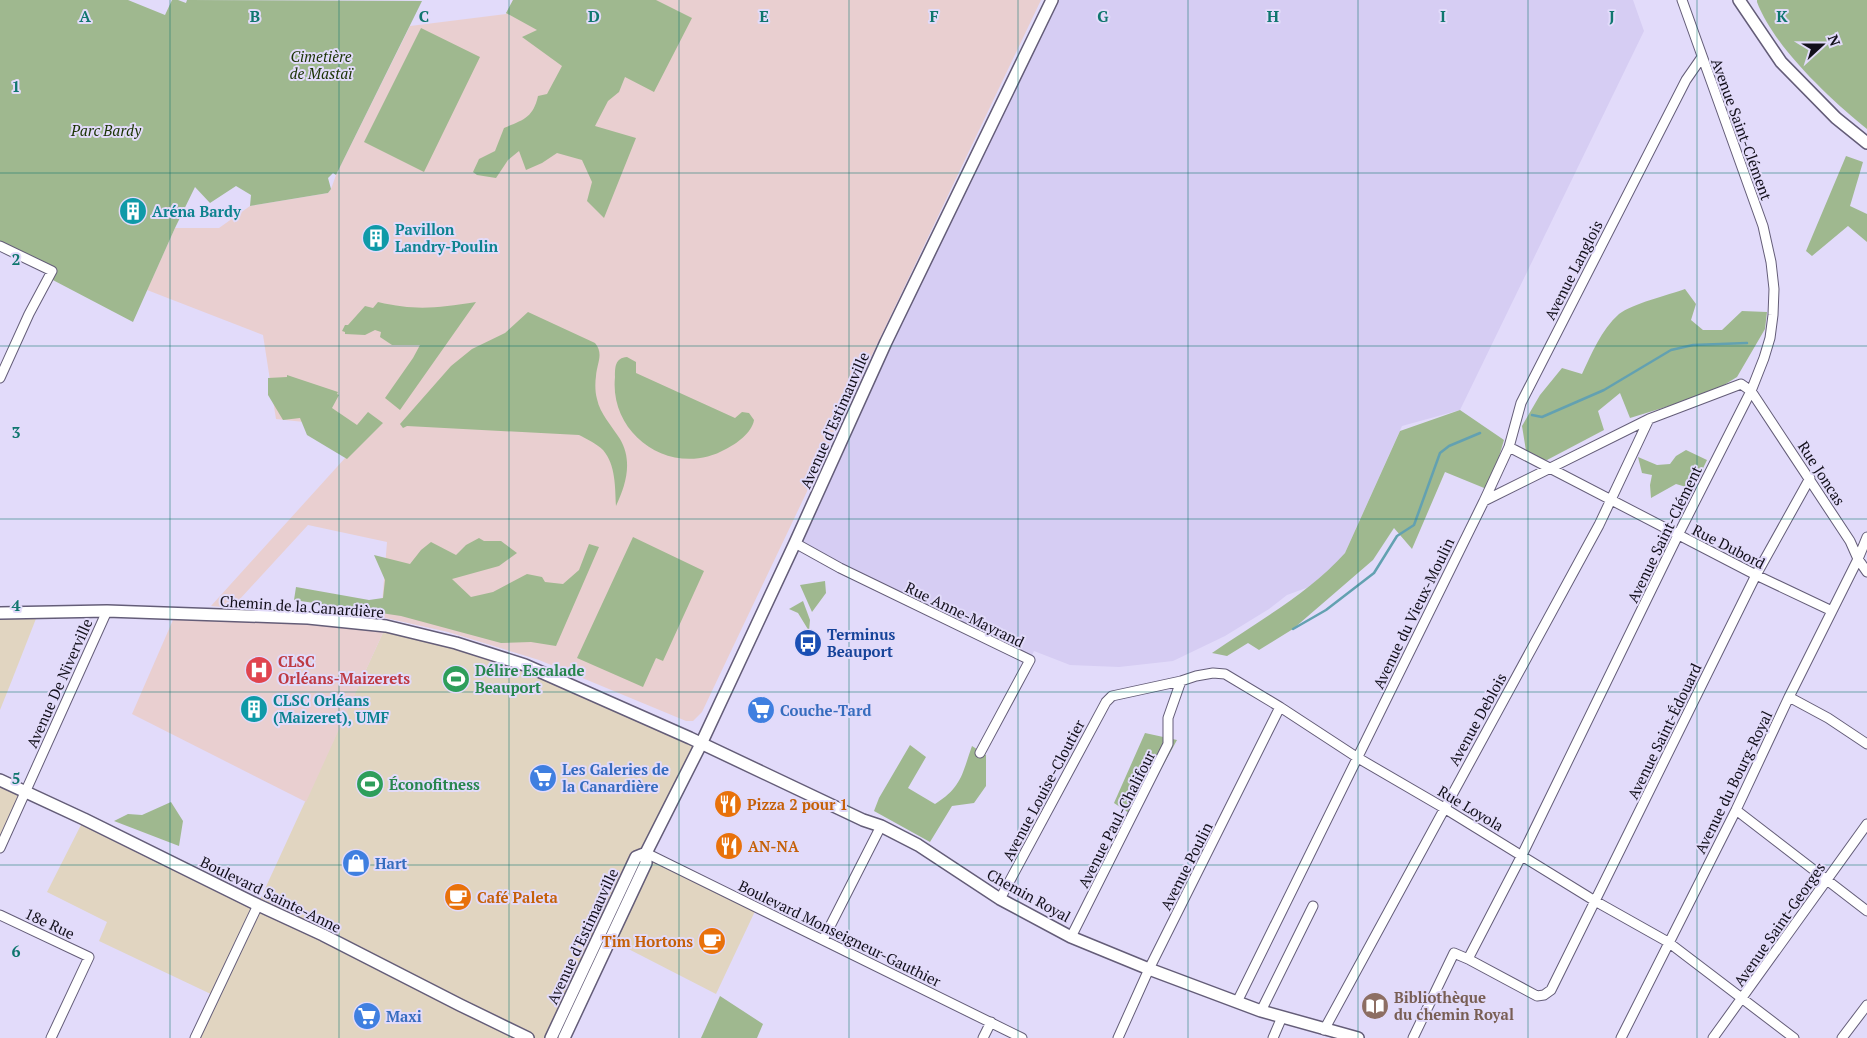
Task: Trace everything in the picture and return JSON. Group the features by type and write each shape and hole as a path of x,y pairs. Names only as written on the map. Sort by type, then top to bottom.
{"main road":[{"name":"Avenue d'Estimauville","path":"564,1038 646,863 646,853 701,744 886,342 1052,0"},
{"path":"1739,0 1781,62 1836,118 1867,142"},
{"name":"Chemin de la Canardière","path":"0,613 107,611 308,618 386,626 456,644 525,665 701,744"},
{"name":"Chemin Royal","path":"701,744 863,820 881,826 918,845 1000,899 1071,936 1150,969 1261,1011 1358,1038"},
{"name":"Boulevard Sainte-Anne","path":"0,780 322,934 460,1006 528,1038"},
{"name":"Avenue d'Estimauville","path":"551,1038 636,857 646,853"}],"street":[{"name":"Avenue Saint-Clément","path":"1468,959 1522,855 1678,535 1751,391 1770,338 1774,289 1771,262 1763,226 1682,0"},
{"name":"Avenue Langlois","path":"1484,501 1509,447 1521,403 1686,80 1702,57"},
{"path":"0,246 52,271 0,378"},
{"path":"1484,501 1649,419 1741,384 1751,391"},
{"name":"Rue Joncas","path":"1751,391 1810,478 1850,541 1858,559 1867,572"},
{"name":"Avenue Deblois","path":"1324,1030 1599,526 1649,419"},
{"name":"Rue Dubord","path":"1509,447 1756,576 1832,611"},
{"name":"Avenue Saint-Édouard","path":"1468,959 1537,996 1544,995 1551,990 1756,576 1810,478"},
{"name":"Avenue du Vieux-Moulin","path":"1237,1002 1484,501"},
{"name":"Avenue du Bourg-Royal","path":"1621,1038 1736,810 1788,697 1858,559 1867,537"},
{"name":"Rue Anne-Mayrand","path":"795,543 847,572 1030,660 980,752"},
{"name":"Avenue De Niverville","path":"0,848 107,611"},
{"name":"Rue Loyola","path":"1112,696 1196,676 1214,673 1225,674 1358,758 1522,855 1595,901 1668,942 1794,1038"},
{"name":"Avenue Paul-Chalifour","path":"1071,936 1168,744 1168,718 1181,681"},
{"name":"Avenue Louise-Cloutier","path":"1000,899 1106,702 1112,696"},
{"path":"1788,697 1828,718 1867,744"},
{"name":"Avenue Poulin","path":"1118,1038 1150,969 1280,707"},
{"path":"1736,810 1867,911"},
{"name":"Avenue Saint-Georges","path":"1713,1038 1743,999 1867,824"},
{"path":"823,940 881,826"},
{"name":"Boulevard Monseigneur-Gauthier","path":"646,853 1022,1038"},
{"path":"195,1038 258,905"},
{"path":"1261,1011 1313,906"},
{"name":"18e Rue","path":"0,915 90,956 51,1038"},
{"path":"1413,1038 1454,953 1468,959"},
{"path":"1842,1038 1867,1005"},
{"path":"1272,1038 1282,1017"},
{"path":"983,1038 991,1022"}],"shaded area":[{"path":"513,0 1041,0 702,712 693,721 686,721 539,660 448,632 381,617 387,542 308,525 239,600 235,608 211,606 346,457 304,422 276,419 263,335 147,290 175,228 219,228 250,206 328,193 410,26 506,14"},
{"path":"1052,0 1633,0 1644,31 1460,410 1402,426 1345,553 1309,587 1287,595 1269,609 1225,636 1173,661 1119,667 1070,665 1034,651 1030,660 795,543"},
{"path":"39,611 12,680 0,710 0,613"},
{"name":"CLSC Orléans-Maizerets","path":"176,613 386,626 306,802 132,714"},
{"path":"386,626 525,665 701,744 646,853 757,907 716,994 609,939 564,1038 195,1038 215,996 99,941 107,922 47,892 84,819 258,904"},
{"path":"0,780 26,793 0,848"}],"green space":[{"name":"Parc Bardy","path":"0,0 128,0 165,15 172,0 186,3 187,0 422,1 336,175 333,173 328,178 331,189 328,193 250,206 251,195 236,186 210,203 195,187 133,322 49,278 52,271 0,246"},
{"path":"513,0 656,0 692,18 654,92 625,77 619,92 608,101 595,126 636,138 604,218 587,201 592,182 582,160 557,153 542,163 526,170 519,151 508,160 496,178 477,175 473,172 479,159 495,151 504,128 517,123 530,114 538,96 547,94 562,66 522,37 537,30 506,13"},
{"path":"1757,0 1867,0 1867,129 1820,87 1790,54 1776,37 1765,19"},
{"path":"421,28 480,57 424,172 364,142"},
{"path":"1846,156 1863,162 1850,206 1867,214 1867,242 1848,226 1812,256 1806,251"},
{"path":"1685,289 1696,304 1691,320 1703,330 1722,330 1742,311 1767,312 1765,329 1737,377 1711,393 1630,418 1620,393 1598,411 1604,430 1547,460 1527,457 1522,426 1540,395 1562,368 1582,374 1602,334 1619,314 1641,303"},
{"path":"378,302 404,307 427,308 476,302 400,410 385,398 420,345 392,345 380,337 381,332 375,330 365,335 345,334 342,331 345,325 348,325 365,306 373,308"},
{"path":"528,312 595,343 598,347 600,355 595,382 597,399 603,415 624,447 627,464 623,490 616,506 613,470 607,456 598,446 579,435 407,426 403,428 400,424 451,366 472,349 505,333"},
{"path":"627,357 636,362 636,373 735,418 742,412 749,413 754,420 753,425 734,444 706,457 685,459 666,455 648,446 634,434 622,417 616,398 616,367 620,359"},
{"path":"287,375 338,392 337,394 339,395 332,408 357,425 368,412 383,423 347,459 307,435 300,418 283,420 268,395 268,378 287,377"},
{"path":"1460,410 1504,440 1489,490 1445,472 1412,549 1394,528 1373,560 1293,629 1259,650 1248,643 1227,656 1212,653 1264,619 1315,582 1345,553 1400,431"},
{"path":"1686,450 1707,460 1693,489 1676,484 1651,498 1650,485 1652,475 1642,473 1638,457 1657,465 1670,464 1676,456"},
{"path":"633,537 704,571 663,661 656,658 643,687 577,658"},
{"path":"479,538 484,541 501,541 517,553 499,566 452,579 471,597 493,592 527,574 542,577 545,582 563,584 579,570 589,544 599,547 556,646 531,642 501,643 401,616 294,600 296,587 369,600 383,598 385,580 374,555 410,564 421,550 431,542 456,555 466,545"},
{"path":"825,581 826,593 812,612 800,585"},
{"path":"803,601 810,620 809,631 798,613 789,609"},
{"path":"1145,733 1177,740 1135,817 1114,803"},
{"path":"910,745 926,757 908,788 935,804 956,786 972,746 986,755 986,786 974,803 952,806 930,842 874,811 879,798"},
{"path":"171,802 183,821 179,846 114,821 128,814 142,815"},
{"path":"720,996 763,1024 757,1038 701,1038"}],"waterway":[{"path":"1532,415 1542,417 1604,390 1671,350 1693,345 1747,343"},
{"path":"1293,629 1326,610 1374,573 1397,536 1414,525 1440,453 1449,446 1480,433"}],"place":[{"name":"Aréna Bardy","path":"133,211"},
{"name":"Pavillon Landry-Poulin","path":"376,238"},
{"name":"Terminus Beauport","path":"808,643"},
{"name":"CLSC Orléans-Maizerets","path":"259,670"},
{"name":"Délire Escalade Beauport","path":"456,679"},
{"name":"CLSC Orléans (Maizeret), UMF","path":"254,709"},
{"name":"Couche-Tard","path":"761,710"},
{"name":"Les Galeries de la Canardière","path":"543,778"},
{"name":"Éconofitness","path":"370,784"},
{"name":"Pizza 2 pour 1","path":"728,804"},
{"name":"AN-NA","path":"729,846"},
{"name":"Hart","path":"356,863"},
{"name":"Café Paleta","path":"458,897"},
{"name":"Tim Hortons","path":"712,941"},
{"name":"Bibliothèque du chemin Royal","path":"1375,1006"},
{"name":"Maxi","path":"367,1016"}],"park label":[{"name":"Cimetière de Mastaï","path":"321,64"}]}
